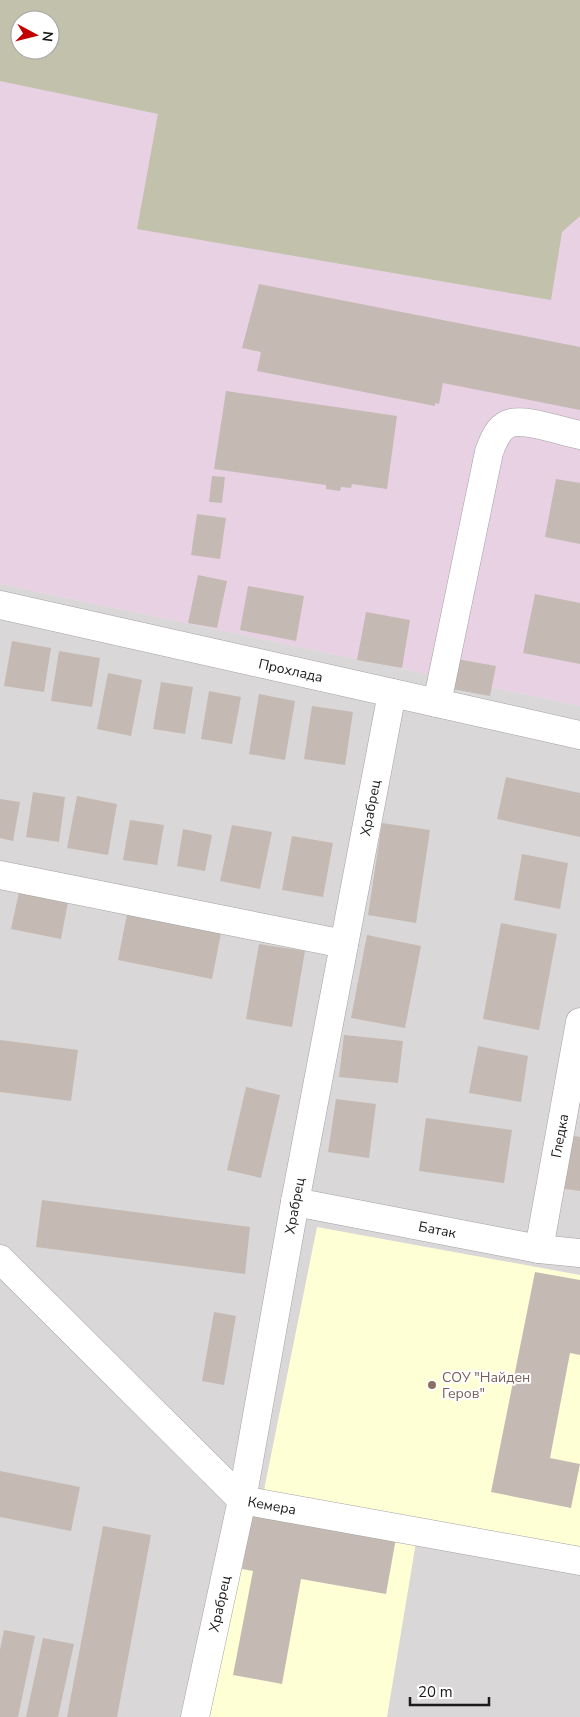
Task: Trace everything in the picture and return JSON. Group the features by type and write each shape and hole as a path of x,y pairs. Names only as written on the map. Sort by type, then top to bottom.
{"street":[{"path":"438,703 489,452 497,433 507,424 520,421 580,436"},
{"name":"Прохлада","path":"0,604 580,735"},
{"name":"Храбрец","path":"195,1717 242,1500 392,693"},
{"path":"0,874 344,944"},
{"name":"Гледка","path":"539,1249 580,1022"},
{"name":"Батак","path":"296,1202 539,1249 580,1253"},
{"name":"Кемера","path":"0,1260 242,1500 580,1561"}],"shaded area":[{"path":"0,0 580,0 580,706 0,584"},
{"path":"0,0 580,0 580,216 562,232 551,300 137,229 158,114 0,81"},
{"path":"0,584 580,706 580,1717 0,1717"},
{"name":"СОУ \"Найден Геров\"","path":"317,1227 580,1275 580,1550 263,1495"},
{"path":"244,1505 417,1536 387,1717 200,1717"}],"building":[{"path":"259,284 580,347 580,410 443,383 439,404 435,403 435,406 257,371 261,352 242,348"},
{"path":"226,391 397,416 387,489 352,484 351,488 341,487 340,491 326,489 326,485 214,469"},
{"path":"212,476 225,477 222,503 209,502"},
{"path":"556,479 580,483 580,544 545,537"},
{"path":"197,514 226,518 220,559 191,555"},
{"path":"198,575 227,581 217,628 188,623"},
{"path":"248,586 304,596 296,641 240,630"},
{"path":"535,594 580,603 580,664 523,653"},
{"path":"366,612 410,620 402,668 357,660"},
{"path":"12,641 51,648 44,692 4,686"},
{"path":"59,651 100,658 92,707 51,701"},
{"path":"457,659 496,666 490,696 452,689"},
{"path":"108,673 142,680 131,736 97,729"},
{"path":"161,682 193,687 185,734 153,729"},
{"path":"209,691 241,697 232,744 201,739"},
{"path":"259,694 295,701 285,760 249,754"},
{"path":"312,706 353,712 345,765 304,759"},
{"path":"506,777 580,793 580,837 497,819"},
{"path":"33,792 65,797 59,842 26,837"},
{"path":"77,796 117,804 108,855 67,848"},
{"path":"0,799 20,802 13,841 0,838"},
{"path":"130,820 164,825 157,865 123,860"},
{"path":"382,823 430,830 416,923 368,915"},
{"path":"232,825 272,832 260,889 220,881"},
{"path":"183,829 212,835 205,871 177,866"},
{"path":"292,836 333,843 323,897 282,890"},
{"path":"522,854 568,863 560,909 514,900"},
{"path":"19,892 68,902 61,939 11,929"},
{"path":"127,914 221,933 212,979 118,960"},
{"path":"501,923 557,934 539,1030 483,1019"},
{"path":"367,935 421,946 405,1028 351,1018"},
{"path":"259,944 305,951 292,1027 246,1019"},
{"path":"344,1035 403,1041 398,1083 339,1077"},
{"path":"0,1040 78,1050 71,1101 0,1092"},
{"path":"478,1046 528,1056 521,1102 469,1093"},
{"path":"246,1087 280,1095 261,1178 227,1170"},
{"path":"336,1099 376,1104 369,1158 328,1152"},
{"path":"426,1118 512,1130 504,1183 419,1171"},
{"path":"568,1135 580,1137 580,1191 559,1188"},
{"path":"42,1200 250,1227 245,1274 36,1247"},
{"path":"535,1272 580,1280 580,1355 570,1353 550,1458 580,1464 571,1508 491,1492"},
{"path":"214,1312 236,1316 224,1385 202,1381"},
{"path":"0,1471 80,1487 71,1531 0,1517"},
{"path":"252,1512 396,1538 386,1594 301,1579 282,1684 233,1675 253,1571 242,1569"},
{"path":"103,1526 151,1535 117,1717 67,1717"},
{"path":"4,1630 35,1636 18,1717 0,1717 0,1650"},
{"path":"43,1638 74,1644 58,1717 26,1717"}],"place":[{"name":"СОУ \"Найден Геров\"","path":"432,1385"}]}
